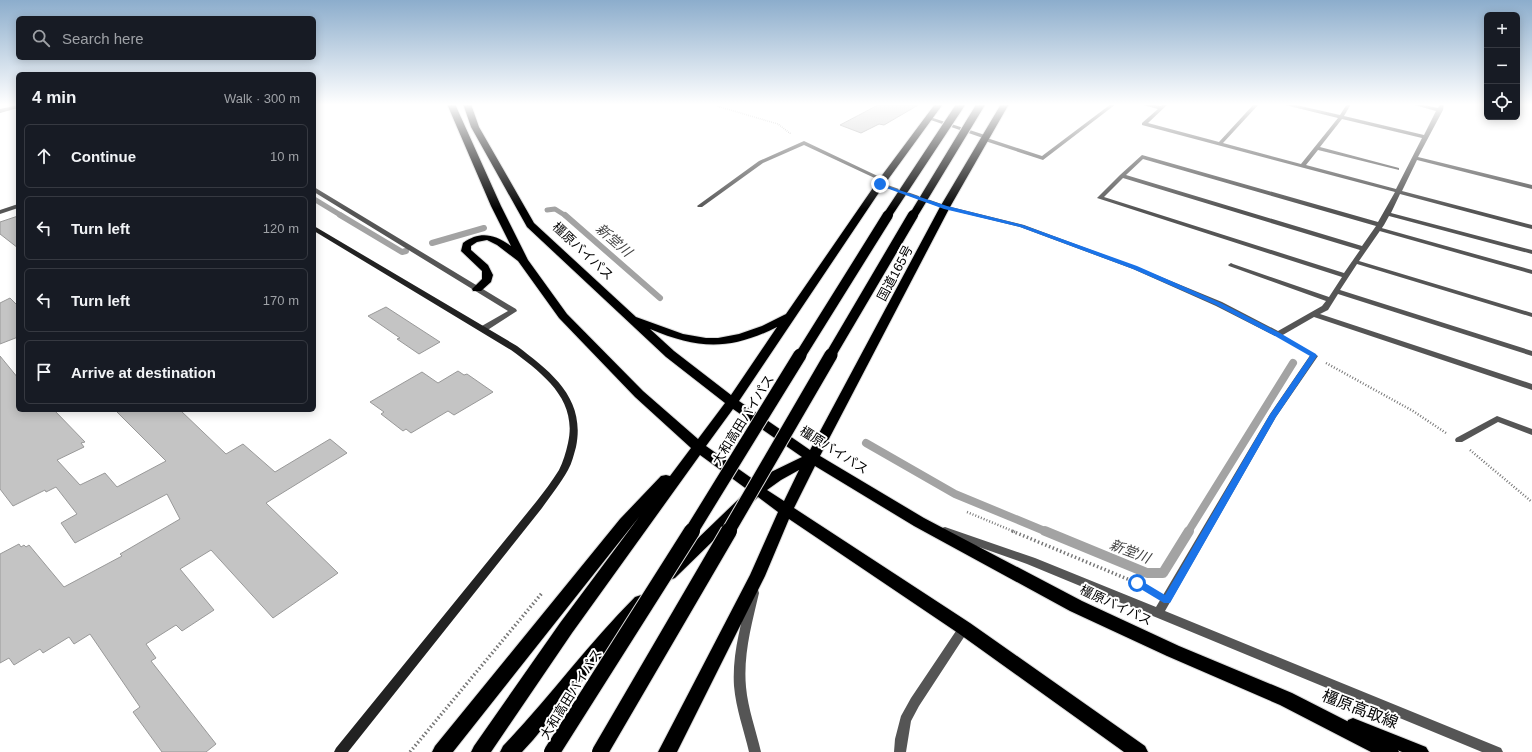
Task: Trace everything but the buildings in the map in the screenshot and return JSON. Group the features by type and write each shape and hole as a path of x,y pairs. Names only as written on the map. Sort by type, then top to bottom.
{"highway":[{"path":"466,139 496,206 523,260 563,316 639,394 698,447 758,490 964,628 1139,752"},
{"name":"橿原バイパス","path":"483,139 530,225 670,354 732,402 812,458 919,522 1076,606 1173,651 1286,699 1390,752"},
{"path":"480,752 566,628 732,402 881,182 913,139"},
{"name":"大和高田バイパス","path":"552,752 704,512 868,245 938,139"},
{"path":"600,752 895,245 960,139"},
{"name":"国道165号","path":"667,752 757,576 786,510 812,458 945,208 984,139"},
{"path":"478,289 487,280 488,273 484,266 466,251 466,245 470,242 481,237 492,238 523,260"},
{"path":"630,317 682,337 696,341 710,341 724,340 752,334 792,314"},
{"path":"442,752 625,523 698,447"},
{"path":"509,752 556,701 611,632 758,490 776,476 812,458"}],"main road":[{"name":"橿原高取線","path":"1286,699 1421,752"}],"street":[{"path":"988,139 1042,158 1067,139"},
{"path":"1201,139 1532,227"},
{"path":"1220,144 1225,139"},
{"path":"1302,166 1323,139"},
{"path":"700,206 761,162 804,143 881,182 945,208 1022,226 1135,268 1218,304 1278,334 1325,308 1387,214 1425,139"},
{"path":"1316,148 1396,168"},
{"path":"1346,276 1100,198 1142,157 1532,272"},
{"path":"1415,158 1532,187"},
{"path":"1122,176 1364,249"},
{"path":"316,190 513,311 482,329"},
{"path":"0,212 16,207"},
{"path":"1387,214 1532,252"},
{"path":"316,229 525,356 554,380 567,399 574,420 573,443 563,471 539,505 340,752"},
{"path":"1356,262 1532,315"},
{"path":"1231,265 1330,300"},
{"path":"1336,291 1532,354"},
{"path":"1313,314 1532,387"},
{"path":"1158,613 1167,600 1273,416 1314,356"},
{"path":"1458,440 1497,419 1532,432"},
{"path":"919,522 1031,561 1497,752"},
{"path":"755,752 740,687 740,668 742,646 757,576"},
{"path":"900,752 905,720 915,702 964,628"}],"path":[{"path":"799,139 804,143"},
{"path":"1278,334 1314,356 1413,411 1458,440 1532,502"},
{"path":"967,512 1137,583 1167,600"},
{"path":"410,752 546,590"}],"waterway":[{"name":"新堂川","path":"316,200 342,216"},
{"name":"新堂川","path":"547,210 555,209 566,216"},
{"name":"新堂川","path":"340,215 402,252 406,251"},
{"name":"新堂川","path":"565,215 660,298"},
{"name":"新堂川","path":"432,243 484,228"},
{"name":"新堂川","path":"1188,532 1293,363"},
{"name":"新堂川","path":"866,443 955,494 1047,532"},
{"name":"新堂川","path":"1045,531 1147,573 1163,573 1189,531"}],"route":[{"path":"880,184 945,208 1022,226 1135,268 1218,304 1278,334 1314,356 1273,416 1167,600 1137,583"}]}
